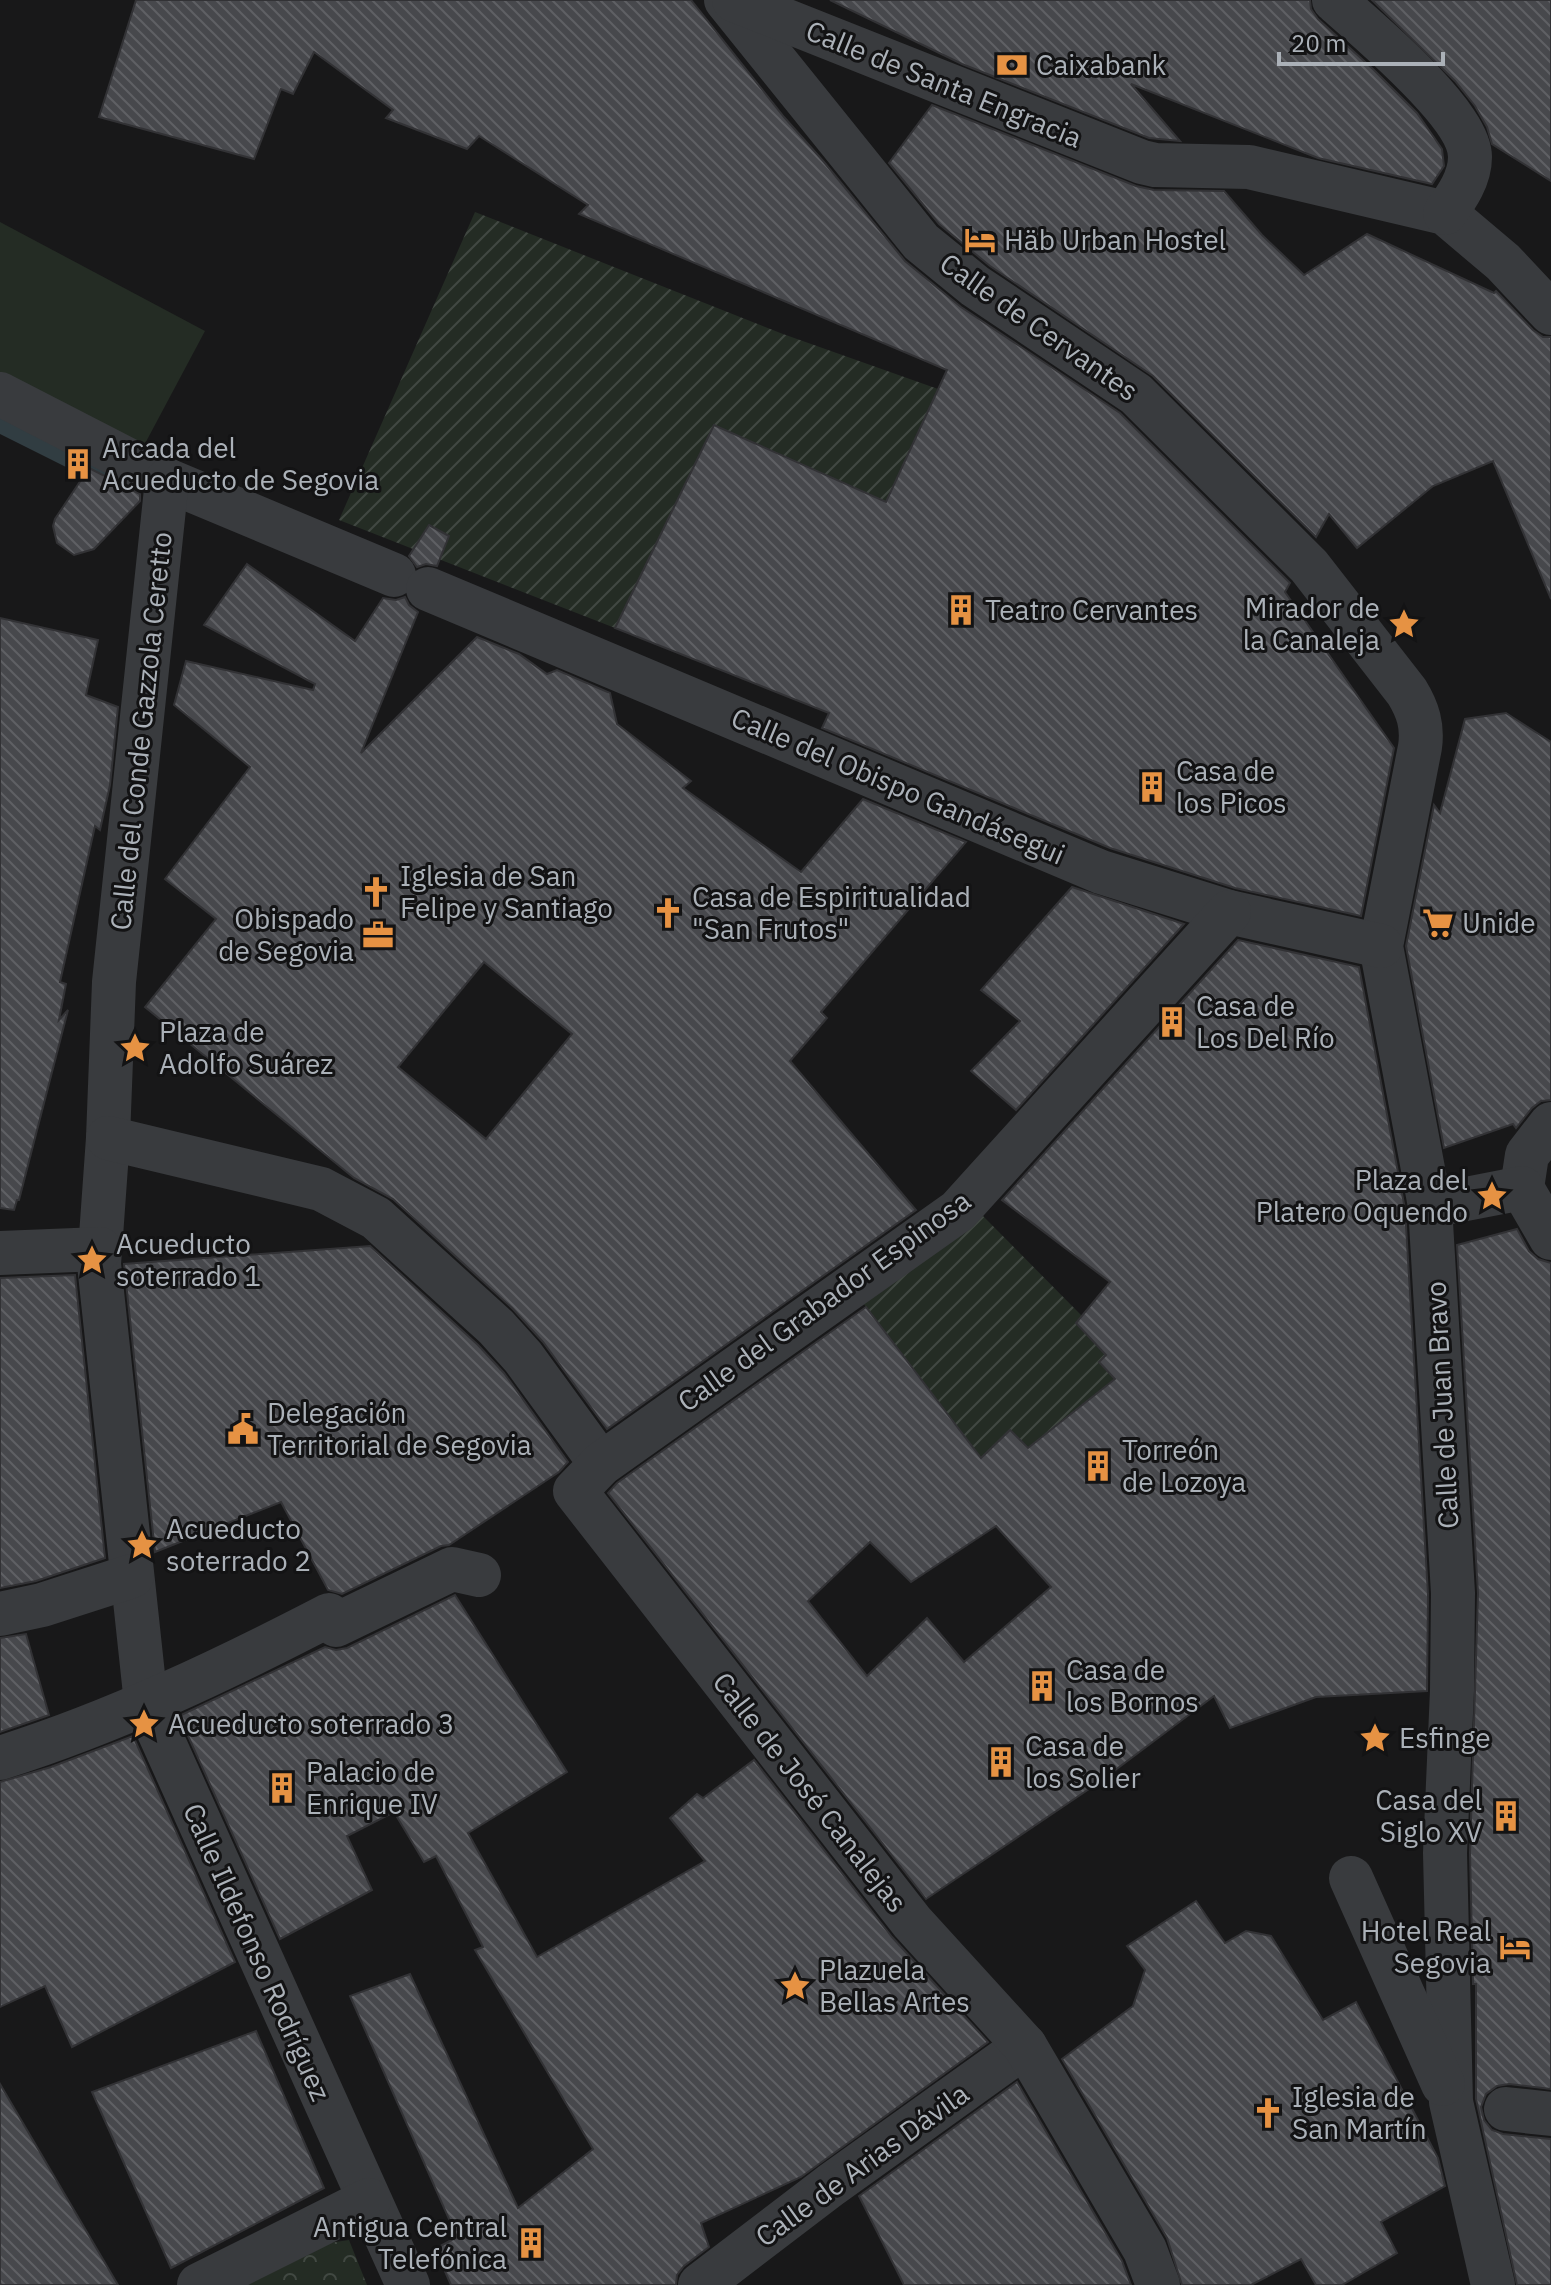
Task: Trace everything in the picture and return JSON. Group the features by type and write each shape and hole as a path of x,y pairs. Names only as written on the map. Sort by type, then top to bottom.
{"street":[{"name":"Calle de Cervantes","path":"726,0 921,242 975,286 1136,394 1309,566"},
{"name":"Calle de Santa Engracia","path":"734,0 1155,165 1249,167 1445,213"},
{"path":"1334,0 1455,118 1466,139 1470,156 1468,174 1445,213 1503,262 1551,313"},
{"name":"Calle del Obispo Gandásegui","path":"0,394 167,480 1101,872 1229,912 1381,946"},
{"name":"Calle del Conde Gazzola Ceretto","path":"99,1257 108,1138 114,982 167,480"},
{"name":"Calle de Juan Bravo","path":"1309,566 1407,692 1420,721 1420,747 1381,946 1430,1206 1453,1593 1445,1853 1493,2285"},
{"name":"Calle del Grabador Espinosa","path":"708,1663 688,1633 575,1491 601,1464 958,1211 1229,912"},
{"path":"1551,1124 1527,1155 1522,1188 1551,1238"},
{"path":"108,1138 321,1189 376,1218 443,1276 505,1337 601,1464"},
{"path":"1430,1206 1522,1188"},
{"path":"0,1253 99,1257"},
{"name":"Calle Ildefonso Rodríguez","path":"99,1257 146,1703 408,2285"},
{"path":"0,1758 56,1740 146,1703 316,1622 336,1625 452,1569 479,1575"},
{"path":"0,1614 42,1605 132,1576"},
{"name":"Calle de José Canalejas","path":"708,1663 912,1922 1011,2027 1025,2046"},
{"path":"1351,1878 1475,2105 1551,2114"},
{"path":"1025,2046 1145,2250 1158,2285"},
{"name":"Calle de Arias Dávila","path":"700,2285 831,2185 1025,2046"},
{"path":"199,2285 369,2200"}],"green space":[{"path":"475,212 783,334 938,389 886,502 714,426 615,628 339,520"},
{"path":"0,222 205,331 140,453 0,378"},
{"path":"983,1216 1082,1316 1076,1323 1106,1355 1099,1362 1115,1379 1028,1448 1010,1430 981,1458 860,1299"},
{"path":"349,2240 367,2285 239,2285 315,2245"}],"building":[{"path":"136,0 691,0 905,261 961,307 1120,413 1290,583 1285,592 1394,748 1361,916 1235,888 1110,848 822,728 829,713 615,628 714,425 886,502 947,370 579,214 588,205 479,136 467,149 386,118 393,110 314,52 293,94 281,89 254,159 99,117"},
{"path":"830,0 1310,0 1311,9 1318,19 1417,113 1442,149 1444,166 1432,184 1318,158 1131,84 1180,141 1149,138 962,64"},
{"path":"1372,0 1551,0 1551,181 1492,144 1475,106 1455,81"},
{"path":"932,105 1136,186 1154,190 1224,191 1262,235 1304,275 1367,234 1494,293 1496,291 1533,330 1543,337 1551,337 1551,599 1493,461 1433,486 1357,548 1329,514 1316,537 1153,376 990,266 939,224 889,163"},
{"path":"89,468 140,494 140,501 94,549 74,555 57,543 53,526"},
{"path":"429,525 449,536 437,566 426,564 417,567 409,556"},
{"name":"Obispado de Segovia","path":"247,564 355,641 383,598 396,600 405,597 418,612 361,753 477,637 519,654 547,674 557,670 610,693 617,724 691,781 683,788 801,872 863,799 966,842 821,1012 827,1018 790,1061 916,1210 607,1429 543,1342 513,1309 393,1199 354,1178 145,1007 216,919 165,879 250,767 174,705 186,661 313,690 315,684 204,625","holes":["484,962 572,1034 486,1139 398,1067"]},
{"path":"0,618 98,640 86,695 118,707 110,785 100,830 95,826 60,982 66,984 59,1020 68,1010 14,1210 0,1208"},
{"path":"1506,713 1551,742 1551,1100 1541,1101 1532,1108 1516,1128 1513,1124 1444,1148 1406,946 1434,805 1440,813 1465,719"},
{"path":"1072,887 1184,924 1016,1110 971,1071 1020,1021 981,990"},
{"path":"1238,940 1359,967 1405,1209 1428,1594 1427,1691 1316,1697 1230,1728 1214,1696 1098,1783 926,1899 608,1493 617,1483 866,1307 981,1458 1010,1430 1028,1448 1115,1379 1099,1362 1106,1355 1076,1323 1110,1282 1002,1200","holes":["996,1526 1051,1587 964,1662 927,1618 867,1676 808,1601 870,1542 911,1582"]},
{"path":"1517,1229 1529,1251 1538,1259 1551,1263 1551,2089 1509,2084 1497,2086 1486,2094 1481,2107 1484,2120 1492,2130 1551,2139 1551,2285 1517,2285 1476,2099 1476,1984 1473,1984 1470,1853 1478,1593 1457,1245"},
{"name":"Delegación Territorial de Segovia","path":"370,1246 478,1345 504,1373 568,1462 559,1472 449,1545 441,1546 342,1594 328,1590 281,1502 155,1552 124,1264"},
{"path":"75,1275 105,1558 36,1581 0,1588 0,1278"},
{"path":"455,1595 567,1772 468,1833 537,1957 705,1861 670,1818 697,1794 703,1798 754,1760 892,1937 988,2042 801,2177 701,2223 709,2247 684,2266 677,2275 676,2285 451,2285 435,2249 457,2237 350,1996 410,1974 518,2208 593,2149 475,1950 483,1947 436,1856 424,1862 394,1812 347,1836 372,1890 280,1939 179,1716 325,1647 336,1650 347,1648"},
{"path":"26,1634 49,1715 0,1732 0,1638"},
{"path":"133,1736 235,1962 72,2047 45,1986 0,2007 0,1782 51,1767"},
{"name":"Iglesia de San Martín","path":"1196,1901 1225,1943 1246,1931 1271,1936 1323,2020 1356,2002 1438,2158 1445,2186 1381,2222 1397,2253 1342,2285 1316,2285 1301,2259 1251,2285 1182,2285 1167,2238 1062,2059 1133,2006 1145,1970 1127,1946"},
{"path":"256,2031 324,2188 171,2268 92,2092"},
{"path":"1017,2082 1122,2261 1131,2285 904,2285 859,2196"},
{"path":"0,2084 118,2285 0,2285"}],"waterway":[{"path":"0,425 106,478"}],"place":[{"name":"Caixabank","path":"1012,65"},
{"name":"Häb Urban Hostel","path":"980,240"},
{"name":"Arcada del Acueducto de Segovia","path":"78,464"},
{"name":"Teatro Cervantes","path":"961,610"},
{"name":"Mirador de la Canaleja","path":"1404,624"},
{"name":"Casa de los Picos","path":"1152,787"},
{"name":"Iglesia de San Felipe y Santiago","path":"376,892"},
{"name":"Casa de Espiritualidad \"San Frutos\"","path":"668,913"},
{"name":"Unide","path":"1438,923"},
{"name":"Obispado de Segovia","path":"378,935"},
{"name":"Casa de Los Del Río","path":"1172,1022"},
{"name":"Plaza de Adolfo Suárez","path":"135,1048"},
{"name":"Plaza del Platero Oquendo","path":"1492,1196"},
{"name":"Acueducto soterrado 1","path":"92,1260"},
{"name":"Delegación Territorial de Segovia","path":"243,1429"},
{"name":"Torreón de Lozoya","path":"1098,1466"},
{"name":"Acueducto soterrado 2","path":"142,1545"},
{"name":"Casa de los Bornos","path":"1042,1686"},
{"name":"Acueducto soterrado 3","path":"144,1724"},
{"name":"Esfinge","path":"1375,1738"},
{"name":"Casa de los Solier","path":"1001,1762"},
{"name":"Palacio de Enrique IV","path":"282,1788"},
{"name":"Casa del Siglo XV","path":"1506,1816"},
{"name":"Hotel Real Segovia","path":"1515,1947"},
{"name":"Plazuela Bellas Artes","path":"795,1986"},
{"name":"Iglesia de San Martín","path":"1268,2113"},
{"name":"Antigua Central Telefónica","path":"531,2243"}]}
